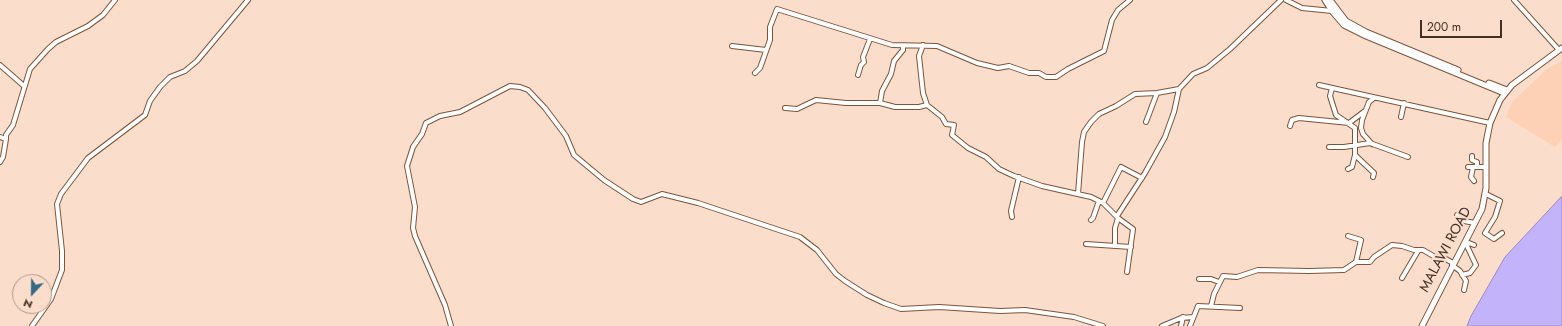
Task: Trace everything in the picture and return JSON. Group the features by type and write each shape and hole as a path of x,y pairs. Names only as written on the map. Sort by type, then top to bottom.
{"main road":[{"path":"1325,0 1344,25 1366,36 1496,87 1512,85"},
{"path":"1330,0 1346,21 1366,32 1506,92"},
{"name":"MALAWI ROAD","path":"1422,326 1475,223 1486,194 1486,143 1490,123 1500,100 1512,85 1560,49"},
{"path":"1496,87 1500,100"}],"street":[{"path":"0,162 4,158 6,135 13,125 30,69 56,42 88,26 103,14 115,0"},
{"path":"32,326 51,299 62,270 62,251 57,204 61,194 88,158 145,115 150,101 160,87 170,77 185,71 197,61 248,0"},
{"path":"755,73 760,68 770,40 770,27 777,9 892,46 937,46 977,63 998,68 1008,66 1029,73 1039,73 1046,77 1056,77 1068,69 1104,51 1112,20 1118,10 1130,0"},
{"path":"1115,246 1115,228 1118,217 1142,178 1167,132 1179,88 1193,74 1207,68 1230,49 1281,0"},
{"path":"1286,0 1302,8 1332,11"},
{"path":"1514,0 1560,49"},
{"path":"858,75 861,65 864,62 863,57 870,39"},
{"path":"923,45 919,56 922,93 927,105 942,117 944,123 954,125 952,135 968,148 986,157 999,169 1042,186 1078,194 1101,202 1133,230 1127,272"},
{"path":"732,46 766,50"},
{"path":"880,103 882,91 891,74 896,58 903,50 903,46"},
{"path":"0,65 24,86"},
{"path":"1319,85 1490,123"},
{"path":"451,326 445,305 415,236 413,228 415,207 407,166 413,147 422,134 426,123 440,116 460,112 510,86 528,90 545,108 566,136 574,155 604,180 633,199 642,202 662,194 698,203 800,237 817,250 836,274 845,281 884,303 901,309 939,307 1000,311 1025,310 1074,318 1103,326"},
{"path":"1078,194 1082,142 1089,125 1099,114 1116,106 1135,94 1157,93 1179,88"},
{"path":"1332,88 1330,96 1336,115 1349,123 1356,130 1355,155 1352,167 1348,169"},
{"path":"1146,122 1157,93"},
{"path":"1372,144 1362,131 1362,120 1369,102 1374,98"},
{"path":"785,108 797,109 816,100 846,103 880,103 895,107 927,105"},
{"path":"1401,116 1404,103"},
{"path":"1290,126 1292,120 1299,118 1349,123 1365,111"},
{"path":"0,137 6,139"},
{"path":"1329,147 1372,144 1408,158"},
{"path":"1355,155 1374,173 1373,177"},
{"path":"1472,156 1472,160 1477,162 1473,167 1471,177 1474,181"},
{"path":"1091,220 1121,167 1142,178"},
{"path":"1473,167 1486,167"},
{"path":"1012,217 1011,211 1019,177"},
{"path":"1486,194 1500,201 1495,218 1485,233 1494,239 1502,233"},
{"path":"1457,215 1464,216 1464,221 1475,223"},
{"path":"1348,236 1361,240 1356,262"},
{"path":"1462,275 1470,273 1476,265 1467,248 1469,243 1474,245"},
{"path":"1086,244 1131,247"},
{"path":"1211,306 1214,294 1223,276 1237,277 1258,270 1309,272 1339,270 1348,268 1356,262 1370,262 1374,257 1392,245 1418,251 1425,251 1435,257 1442,257 1453,264 1466,281 1464,290"},
{"path":"1402,278 1418,251"},
{"path":"1199,279 1211,279 1219,282"},
{"path":"1190,326 1198,306 1240,308"},
{"path":"1162,326 1184,317 1193,317"},
{"path":"1181,326 1184,317"}],"shaded area":[{"path":"1562,61 1562,140 1555,147 1506,117 1512,102 1546,70"},
{"path":"1562,196 1562,326 1467,326 1471,316 1505,257"}]}
